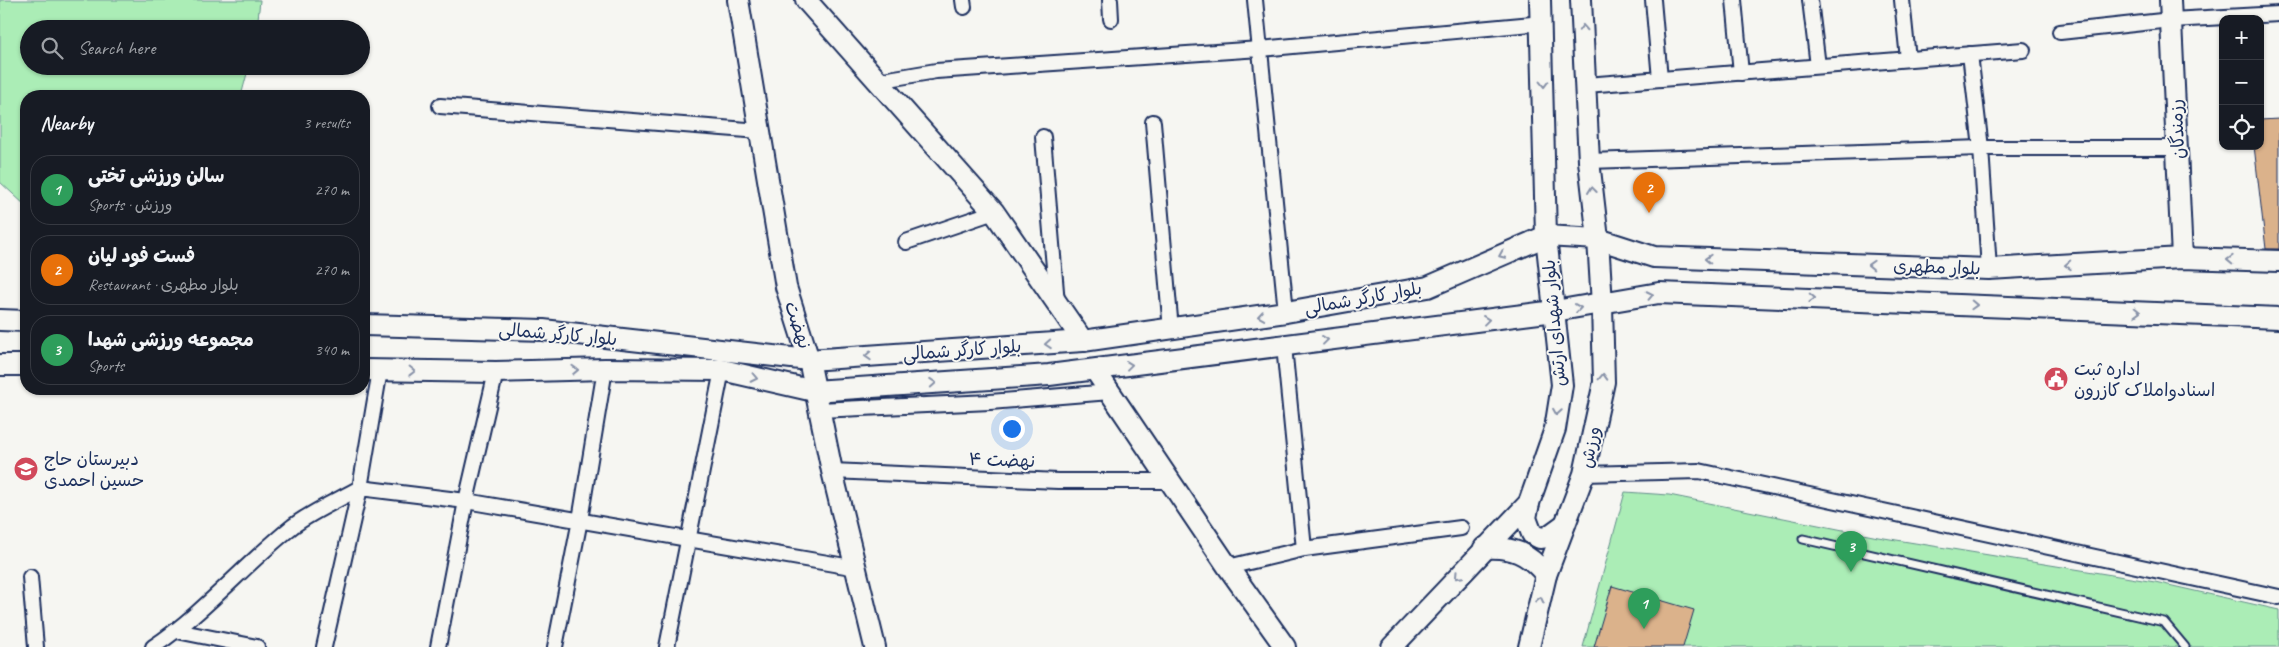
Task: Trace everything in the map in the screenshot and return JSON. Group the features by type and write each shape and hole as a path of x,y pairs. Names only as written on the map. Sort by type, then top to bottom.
{"main road":[{"name":"نهضت","path":"738,0 786,287 809,360 832,471 875,647"},
{"path":"806,0 994,212 1083,342"},
{"name":"بلوار شهدای ارتش","path":"1392,647 1529,502 1555,429 1562,386 1546,236 1543,23 1540,0"},
{"path":"1581,0 1589,161 1598,239"},
{"name":"رزمندگان","path":"2170,0 2182,258"},
{"name":"بلوار مطهری","path":"1546,236 1598,239 1654,257 1989,269 2182,258 2279,261"},
{"name":"بلوار کارگر شمالی","path":"370,325 543,330 809,360 1083,342 1286,312 1428,287 1546,236"},
{"name":"ورزش","path":"1529,647 1546,575 1584,474 1604,382 1598,239"},
{"name":"بلوار مطهری","path":"1555,312 1659,293 2279,318"},
{"name":"بلوار کارگر شمالی","path":"372,370 496,372 605,369 722,370 816,400 1095,370 1555,312"},
{"path":"0,320 20,321"},
{"path":"0,364 20,365"},
{"path":"1095,370 1228,567 1285,647"},
{"path":"1529,502 1526,518 1532,534 1540,538 1547,537 1565,524"},
{"path":"1484,548 1502,547 1520,551 1535,560 1546,575"}],"street":[{"path":"1110,0 1111,19"},
{"path":"1255,0 1286,312"},
{"path":"1653,0 1660,79"},
{"path":"1734,0 1741,73"},
{"path":"1810,0 1818,66"},
{"path":"1902,0 1908,59"},
{"path":"2060,32 2171,20 2279,14"},
{"path":"877,81 936,71 1260,49 1543,23"},
{"path":"1586,86 2023,50"},
{"path":"1970,54 1981,148 1989,269"},
{"path":"440,106 760,131"},
{"path":"1153,122 1171,330"},
{"path":"1043,137 1058,304"},
{"path":"1589,161 1981,148 2178,148"},
{"path":"906,242 994,212"},
{"path":"1284,346 1304,549"},
{"path":"555,647 580,520 605,369"},
{"path":"370,390 372,370"},
{"path":"666,647 690,538 722,370"},
{"path":"438,647 466,501 496,372"},
{"path":"816,400 990,402 1110,392"},
{"path":"324,647 360,488 369,395"},
{"name":"نهضت ۴","path":"832,471 1058,481 1170,482"},
{"path":"1584,474 1699,471 2279,597"},
{"path":"153,647 177,631 219,590 294,525 360,488 466,501 857,568"},
{"path":"1228,567 1304,549 1461,528"},
{"path":"30,577 36,647"},
{"path":"177,631 257,647"}],"lane":[{"path":"1803,539 2164,622 2185,647"}],"green space":[{"path":"0,0 260,0 258,20 20,20 20,75 247,75 243,90 20,90 20,200 0,182"},
{"path":"1625,492 1669,495 1878,537 2155,582 2279,610 2279,647 1583,647"}],"building":[{"path":"2279,119 2279,249 2266,249 2254,150 2264,150 2264,120"},
{"path":"1612,586 1694,610 1683,647 1594,647"}],"place":[{"name":"فست فود لیان","path":"1649,213"},
{"name":"اداره ثبت اسنادواملاک کازرون","path":"2056,379"},
{"name":"دبیرستان حاج حسین احمدی","path":"26,469"},
{"name":"مجموعه ورزشی شهدا","path":"1851,572"},
{"name":"سالن ورزشی تختی","path":"1644,629"}]}
